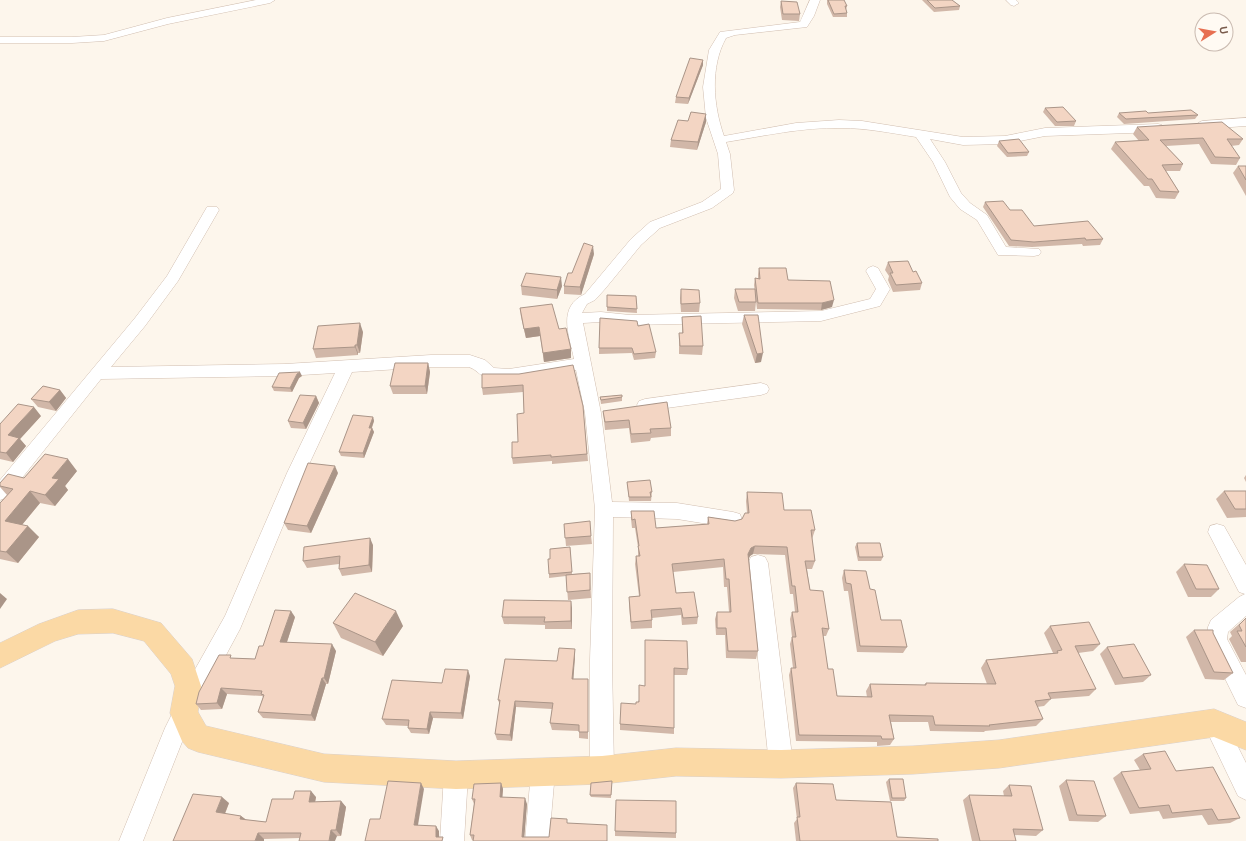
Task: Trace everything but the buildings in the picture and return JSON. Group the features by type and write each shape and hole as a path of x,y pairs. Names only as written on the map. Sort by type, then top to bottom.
{"main road":[{"path":"0,656 48,632 78,622 113,621 152,631 183,668 188,686 184,713 190,727 198,738 324,768 456,775 602,770 676,762 781,764 913,760 999,754 1214,723 1246,736"}],"street":[{"path":"0,40 72,40 104,38 167,20 270,0"},
{"path":"602,770 601,660 604,509 601,412 583,363 574,318 575,310 582,301 590,297 600,286 636,242 655,226 707,205 728,190 724,154 712,118 709,87 714,50 722,36 724,34 735,32 803,25 810,16 815,0"},
{"path":"1187,126 1246,122"},
{"path":"719,140 802,126 839,124 862,125 963,141 1005,140 1045,132 1173,127"},
{"path":"921,135 939,162 955,194 965,206 982,218 1000,250 1003,252 1034,252"},
{"path":"0,493 140,322 173,278 212,210"},
{"path":"574,318 601,317 630,320 821,316 875,303 883,289 873,271"},
{"path":"97,373 285,370 431,361 470,361 478,364 490,374 509,375 583,363"},
{"path":"131,841 173,736 196,689 233,622 296,473 346,367"},
{"path":"632,407 761,389"},
{"path":"604,509 677,511 733,520"},
{"path":"1217,532 1246,586"},
{"path":"758,563 781,764"},
{"path":"1246,603 1218,627 1216,640 1246,697"},
{"path":"1214,723 1246,788"},
{"path":"537,841 543,772"},
{"path":"452,841 456,775"}]}
